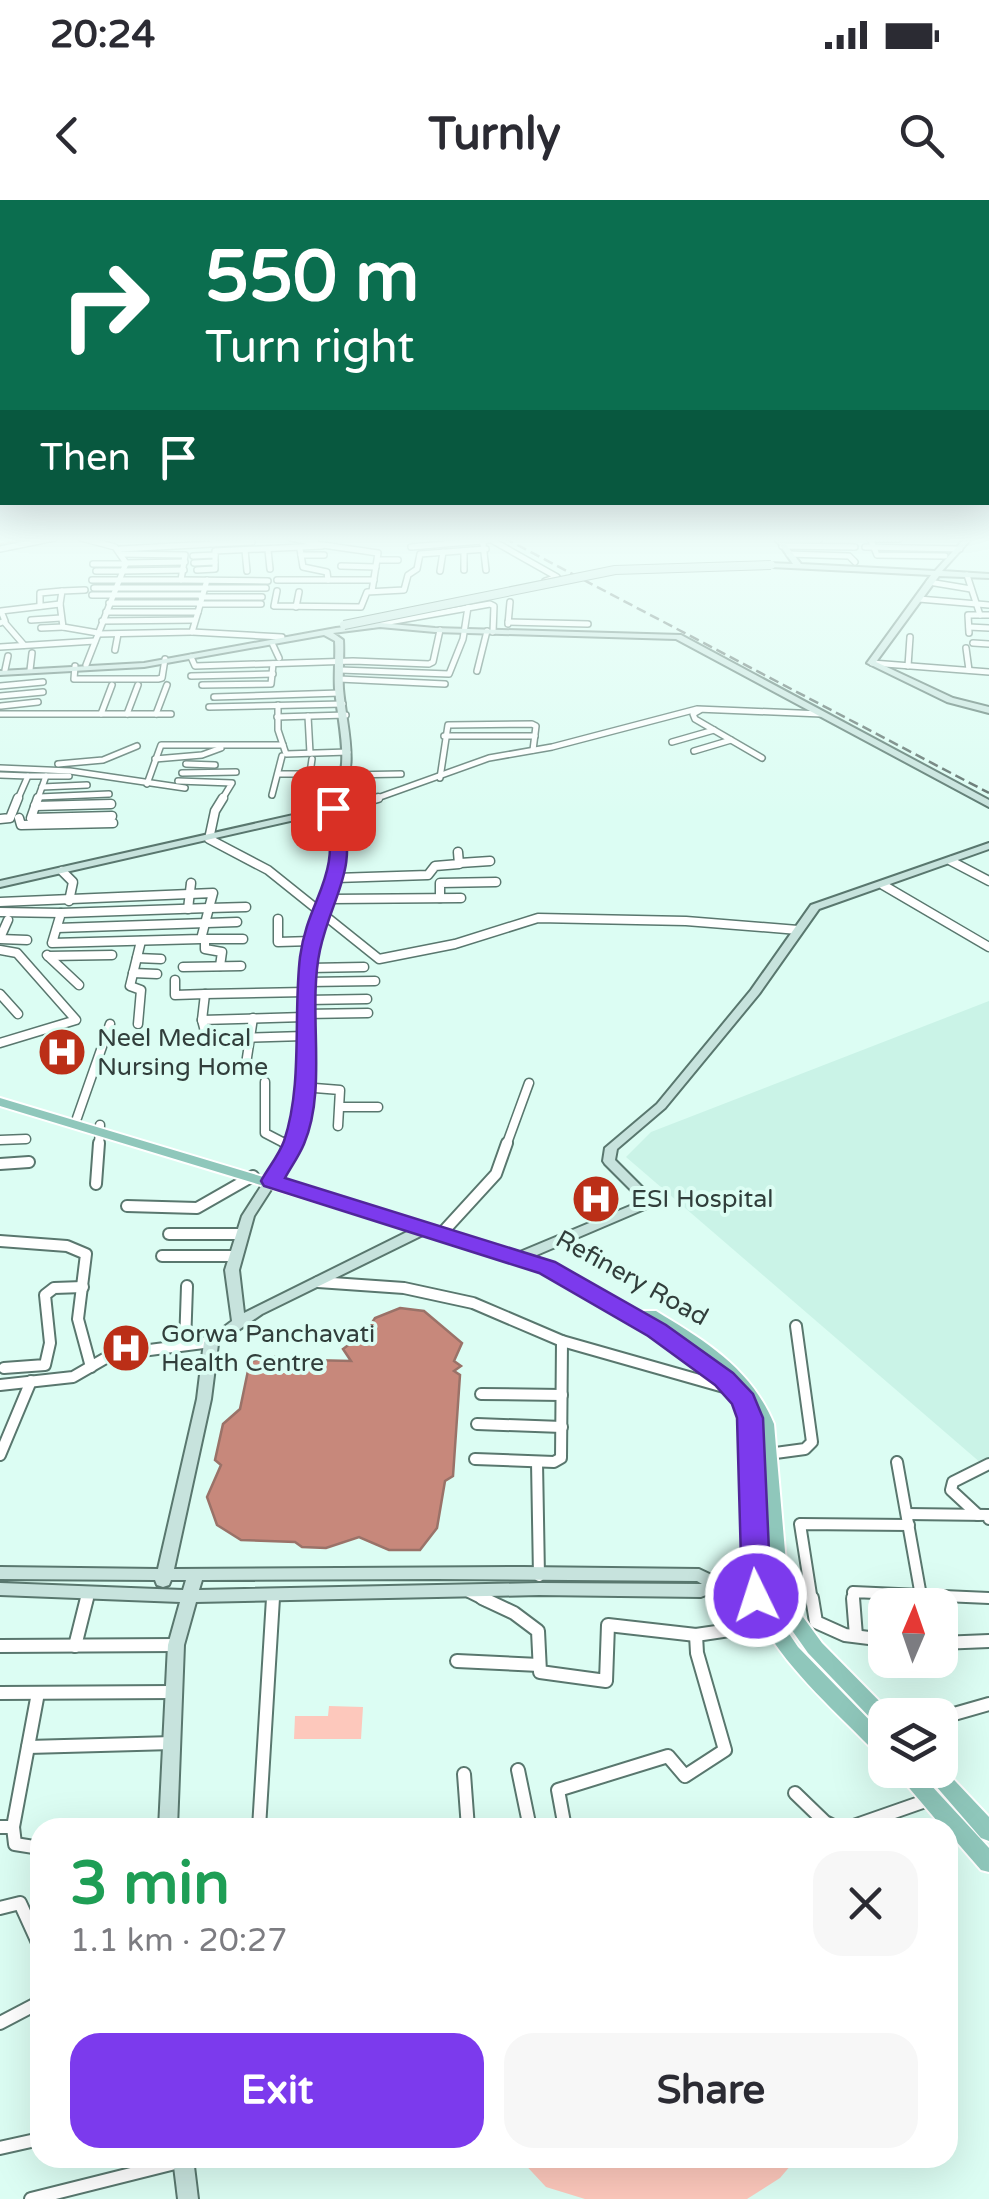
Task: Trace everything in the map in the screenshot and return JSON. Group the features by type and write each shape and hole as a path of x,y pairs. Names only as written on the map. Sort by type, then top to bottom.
{"main road":[{"name":"Refinery Road","path":"0,1096 77,1118 99,1129 524,1254 657,1331 742,1389"},
{"name":"Refinery Road","path":"0,1096 253,1176 274,1178"},
{"path":"742,1389 765,1424 778,1594 815,1648 868,1703"},
{"path":"742,1389 750,1418 754,1590 771,1624 868,1730"},
{"path":"921,1788 948,1818"},
{"path":"949,1788 989,1832"},
{"path":"958,1829 989,1863"}],"street":[{"path":"10,631 24,645"},
{"path":"79,631 97,636"},
{"path":"99,631 72,677 78,680 158,679 165,660"},
{"path":"165,660 317,631"},
{"path":"8,656 2,671 78,667 191,657 325,631"},
{"path":"239,1323 232,1270 248,1216 292,1147 302,1087 312,941 336,878 342,838 333,810 346,775 348,752 341,699 338,638 342,631"},
{"path":"431,664 440,631"},
{"path":"340,670 445,674 454,665 464,631"},
{"path":"477,671 490,631"},
{"path":"534,631 678,637 989,804"},
{"path":"871,663 895,631"},
{"path":"0,647 79,642 118,634 242,632 282,637"},
{"path":"115,650 118,634"},
{"path":"908,666 910,637"},
{"path":"79,642 81,651"},
{"path":"272,643 279,658"},
{"path":"54,644 56,656"},
{"path":"968,670 970,646 989,644"},
{"path":"30,669 32,653"},
{"path":"191,657 195,666 272,664 445,684"},
{"path":"871,663 988,672 988,683"},
{"path":"871,663 950,700 989,710"},
{"path":"202,685 269,684 272,664"},
{"path":"340,670 454,665"},
{"path":"192,676 273,674"},
{"path":"0,686 43,682"},
{"path":"128,714 138,685"},
{"path":"156,714 167,685"},
{"path":"102,714 112,686"},
{"path":"0,705 44,692"},
{"path":"272,796 284,755 277,717 280,695"},
{"path":"214,696 341,699"},
{"path":"208,707 341,699"},
{"path":"0,705 38,702"},
{"path":"0,705 102,714 170,714"},
{"path":"0,884 333,810 440,778 486,758 706,708 822,714"},
{"path":"706,708 692,716 762,758"},
{"path":"277,717 346,715"},
{"path":"308,716 308,794"},
{"path":"440,778 448,725 536,726 533,750"},
{"path":"672,742 714,730"},
{"path":"444,736 535,736"},
{"path":"694,751 731,740"},
{"path":"147,784 163,745 283,745"},
{"path":"262,745 284,755 348,752"},
{"path":"0,768 103,760 137,746"},
{"path":"178,780 187,760 227,746"},
{"path":"156,760 214,765"},
{"path":"229,761 236,772"},
{"path":"49,766 147,784 236,772"},
{"path":"209,839 215,811 236,772"},
{"path":"278,774 400,774"},
{"path":"0,775 69,776"},
{"path":"15,818 28,776"},
{"path":"31,818 46,776"},
{"path":"178,780 232,783"},
{"path":"178,780 185,788"},
{"path":"42,786 87,784"},
{"path":"39,796 109,794"},
{"path":"35,806 110,804"},
{"path":"0,819 15,818 31,818 113,820 21,825 15,818"},
{"path":"209,839 268,870 383,960 455,944 528,919 686,921 798,930"},
{"path":"524,1254 650,1202 609,1161 611,1148 662,1106 756,992 815,907 989,846"},
{"path":"458,852 460,863"},
{"path":"336,878 428,875 435,866 490,859 493,871"},
{"path":"952,861 989,881"},
{"path":"48,956 73,882 62,872"},
{"path":"92,942 104,882"},
{"path":"440,898 440,883 496,882"},
{"path":"130,941 130,896 134,883"},
{"path":"188,909 192,883"},
{"path":"158,910 163,884"},
{"path":"883,885 989,947"},
{"path":"38,900 44,886"},
{"path":"4,902 213,893 203,939 205,949 222,952 220,966"},
{"path":"330,898 461,898"},
{"path":"4,902 17,912"},
{"path":"0,912 246,907"},
{"path":"165,940 173,909"},
{"path":"278,919 278,942 312,941"},
{"path":"8,920 0,939 27,940"},
{"path":"57,928 237,922"},
{"path":"52,944 242,939"},
{"path":"138,1024 141,990 130,987 141,941"},
{"path":"0,950 16,952 76,1020 0,1043"},
{"path":"48,956 112,955"},
{"path":"48,956 79,985"},
{"path":"137,958 161,958"},
{"path":"183,967 241,966"},
{"path":"309,968 364,967"},
{"path":"133,973 157,974"},
{"path":"212,979 202,1020 206,1038 304,1036"},
{"path":"175,980 175,994 276,992 368,1013"},
{"path":"202,1020 253,1018 374,981"},
{"path":"274,1008 276,992"},
{"path":"0,994 18,1014"},
{"path":"241,1007 243,994"},
{"path":"306,1001 368,999"},
{"path":"246,1064 253,1018"},
{"path":"77,1118 110,1024"},
{"path":"265,1082 265,1133 292,1147"},
{"path":"0,1385 73,1377 111,1355 212,1342 316,1282 439,1229 496,1174 529,1083"},
{"path":"302,1087 340,1090 338,1126"},
{"path":"340,1107 378,1107"},
{"path":"96,1184 99,1129"},
{"path":"0,1140 26,1139"},
{"path":"0,1164 28,1162"},
{"path":"127,1206 197,1208 253,1176"},
{"path":"169,1234 243,1234"},
{"path":"0,1241 82,1250 87,1259 78,1319 91,1367"},
{"path":"162,1256 236,1256"},
{"path":"316,1282 432,1293 480,1305 562,1341 742,1389"},
{"path":"4,1368 45,1365 50,1343 45,1295 54,1288 83,1286"},
{"path":"185,1345 187,1286"},
{"path":"766,1454 805,1449 812,1442 796,1326"},
{"path":"475,1460 537,1462 561,1458 562,1341"},
{"path":"162,1585 204,1399 212,1342"},
{"path":"0,1455 31,1381"},
{"path":"481,1394 562,1395"},
{"path":"477,1424 562,1427"},
{"path":"537,1462 539,1580"},
{"path":"898,1462 920,1588"},
{"path":"984,1517 951,1490 953,1482 989,1464"},
{"path":"771,1522 984,1517"},
{"path":"800,1524 816,1622 868,1638"},
{"path":"0,1573 162,1585 189,1596 466,1590 539,1580"},
{"path":"169,1818 176,1645 196,1576"},
{"path":"0,1590 88,1594 162,1585 196,1576 539,1580 700,1591 717,1584 778,1594"},
{"path":"466,1590 514,1613 538,1631 540,1672 606,1680 608,1625 696,1636 771,1624"},
{"path":"856,1636 852,1592 868,1593"},
{"path":"75,1646 88,1594"},
{"path":"261,1818 274,1594"},
{"path":"958,1597 989,1598"},
{"path":"562,1818 558,1790 668,1756 685,1776 725,1750 696,1653 696,1636"},
{"path":"958,1643 989,1642"},
{"path":"0,1646 176,1645"},
{"path":"457,1662 539,1665"},
{"path":"0,1693 174,1692"},
{"path":"30,1846 15,1844 6,1827 38,1693"},
{"path":"958,1713 989,1704"},
{"path":"28,1747 173,1743"},
{"path":"518,1770 528,1818"},
{"path":"464,1774 467,1818"},
{"path":"795,1792 821,1818"},
{"path":"877,1818 931,1799"},
{"path":"0,1908 20,1903 30,1925"},
{"path":"0,2021 30,2007"},
{"path":"0,2148 30,2141"},
{"path":"31,2199 75,2194 155,2168"},
{"path":"184,2168 188,2199"}],"shaded area":[{"path":"989,1001 989,1470 626,1157 651,1132"},
{"path":"400,1308 424,1311 462,1343 454,1361 461,1366 454,1371 460,1375 453,1476 445,1481 437,1528 420,1550 389,1550 359,1537 326,1548 302,1547 295,1542 241,1540 217,1525 207,1497 221,1465 215,1460 223,1424 240,1409 250,1361 272,1357 264,1366 279,1373 310,1360 351,1361 343,1349 366,1332 375,1318"},
{"path":"329,1706 363,1707 361,1739 294,1739 295,1716 328,1716"},
{"path":"528,2168 788,2168 747,2199 585,2199 546,2187"}],"railway":[{"path":"681,631 989,793"}],"place":[{"name":"Neel Medical Nursing Home","path":"62,1052"},
{"name":"ESI Hospital","path":"596,1199"},
{"name":"Gorwa Panchavati Health Centre","path":"126,1348"}],"route":[{"path":"333,808 342,840 336,878 310,952 302,1106 294,1142 272,1181 547,1267 657,1331 724,1379 744,1400 750,1418 756,1596"}]}
